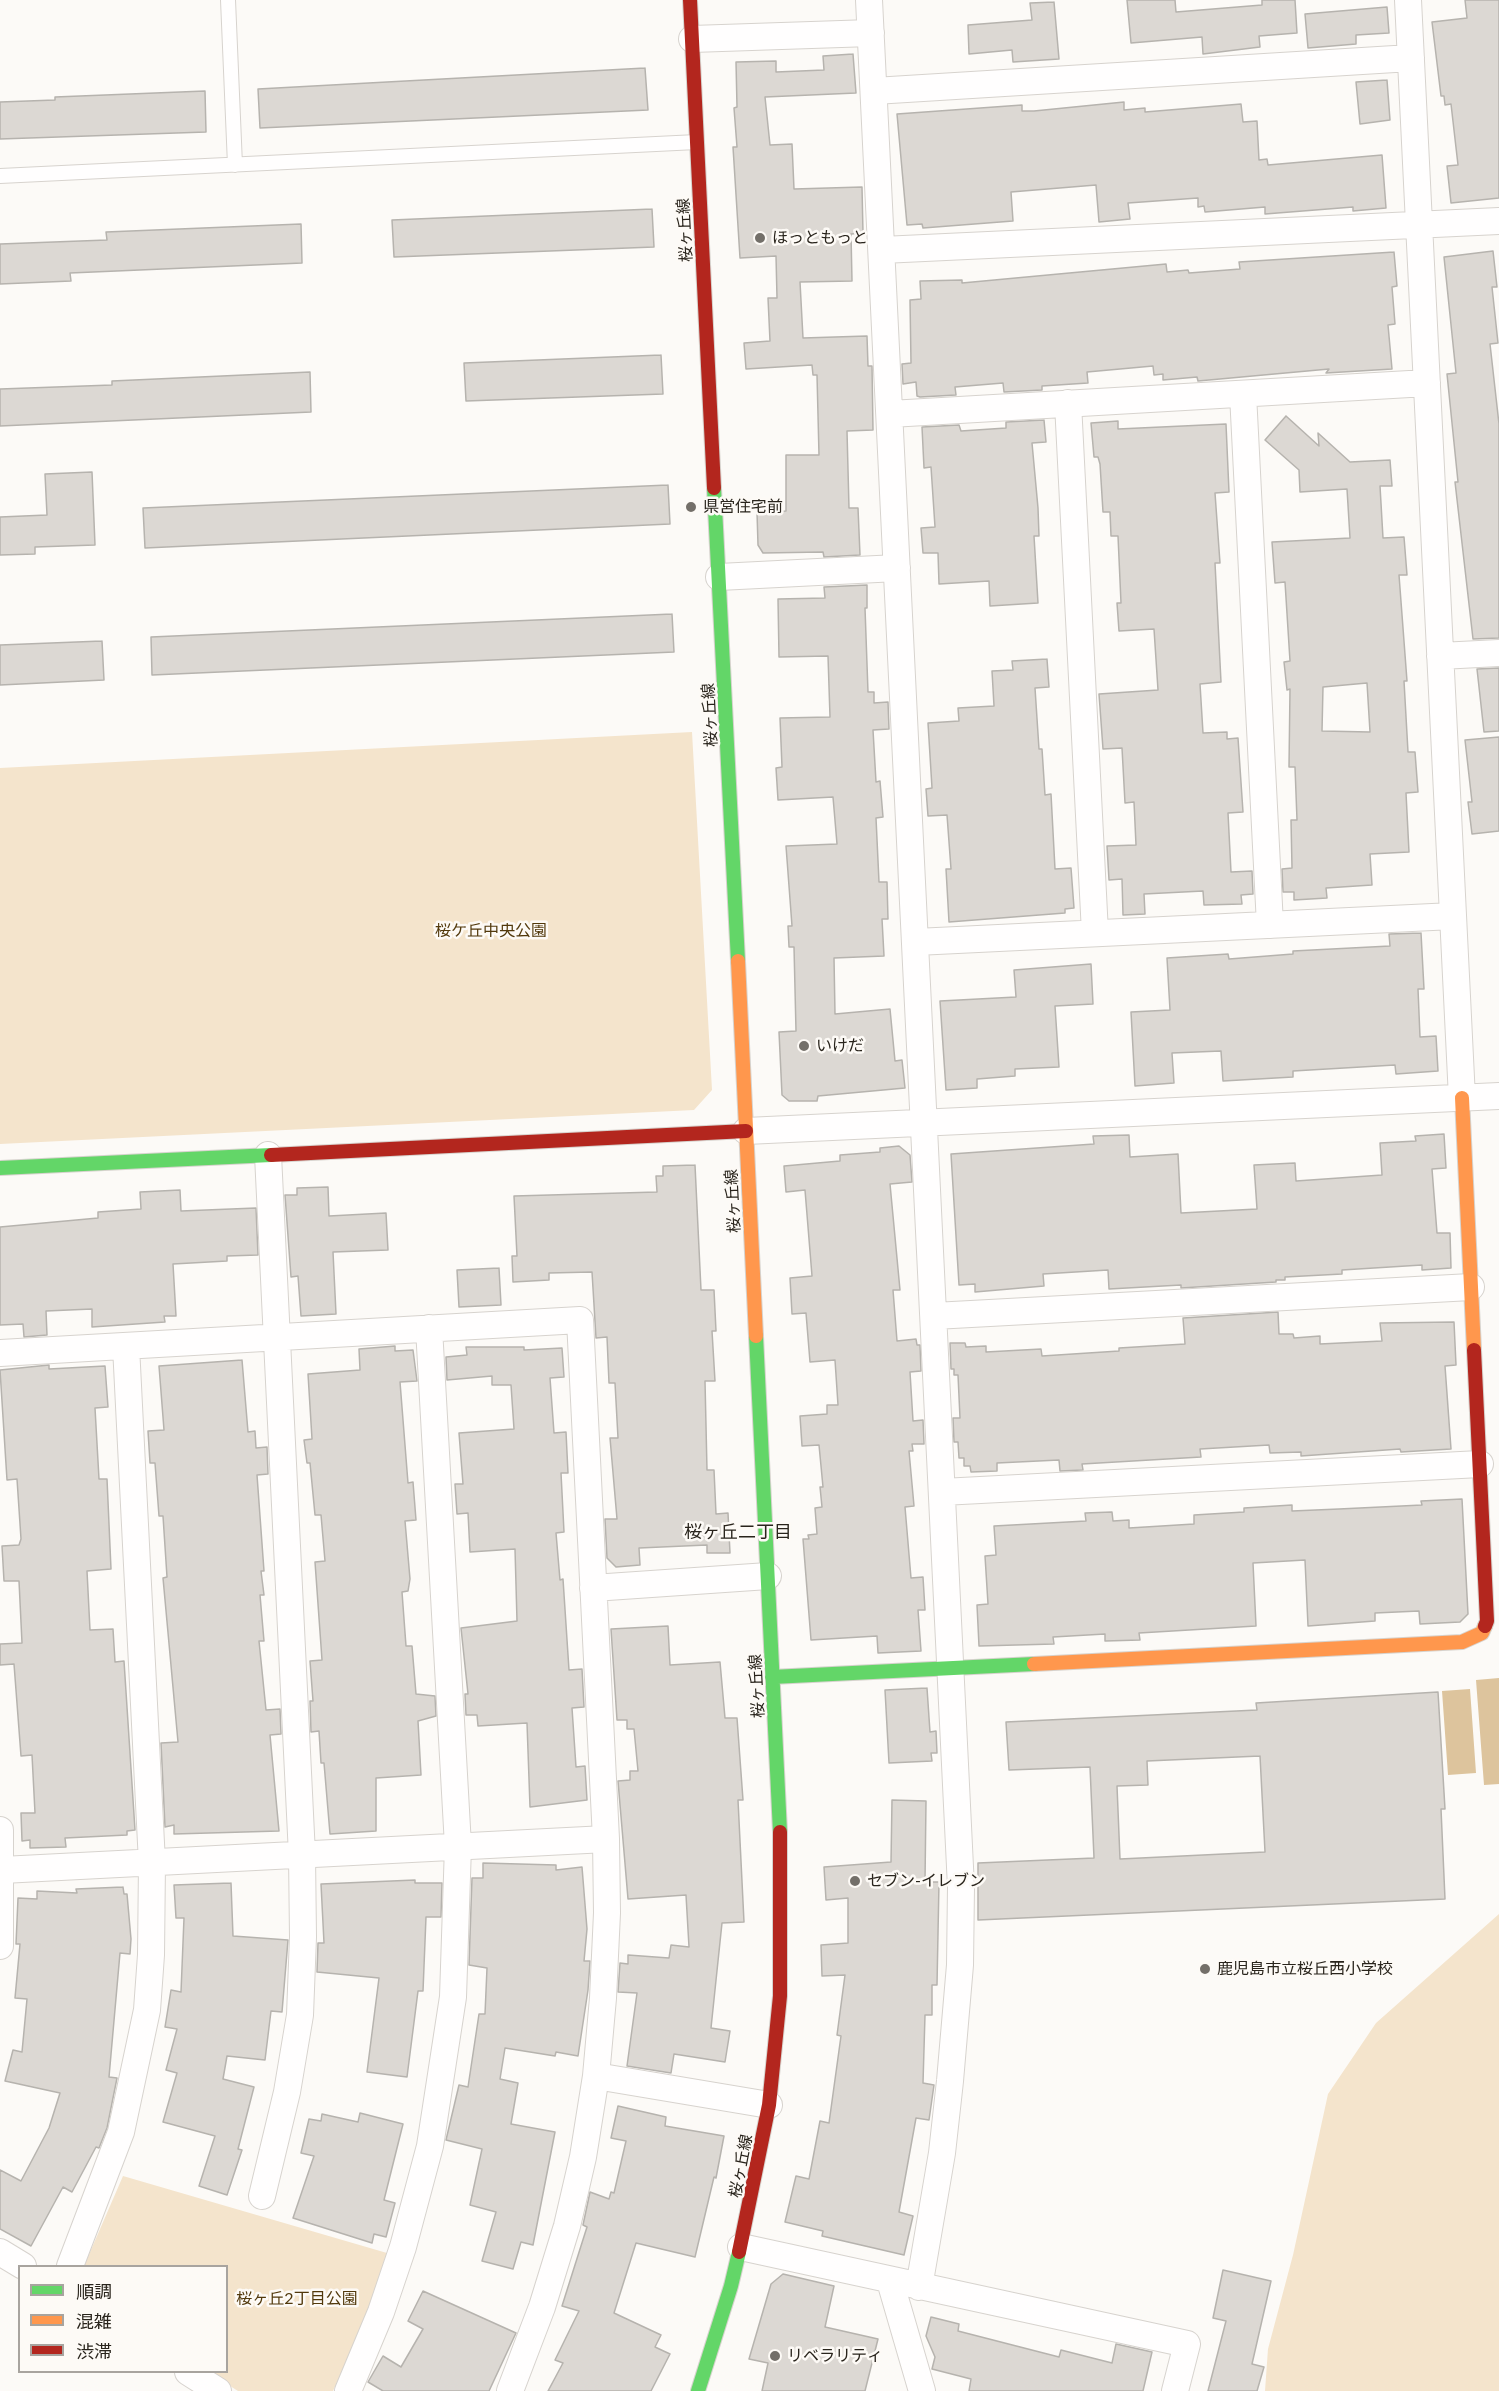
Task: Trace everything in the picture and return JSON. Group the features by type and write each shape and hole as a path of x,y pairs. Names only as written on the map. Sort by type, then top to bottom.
{"street":[{"name":"桜ヶ丘線","path":"690,0 780,1810 782,1916 780,1996 769,2105 741,2247 698,2391"},
{"path":"870,0 960,1887 960,1965 942,2154 919,2287"},
{"path":"772,1677 951,1666 1462,1642 1473,1640 1482,1633 1487,1621 1408,0"},
{"path":"692,39 871,33"},
{"path":"874,91 1411,58"},
{"path":"882,250 1499,221"},
{"path":"890,414 1427,383"},
{"path":"1243,394 1270,925"},
{"path":"1068,403 1095,933"},
{"path":"719,577 897,568"},
{"path":"1440,656 1499,653"},
{"path":"916,942 1453,916"},
{"path":"0,1168 1499,1096"},
{"path":"262,2196 287,2092 300,2016 303,1937 302,1855 268,1155"},
{"path":"934,1316 1471,1287"},
{"path":"0,1353 580,1320 606,1839 607,1913 596,2076 584,2157 567,2226 542,2307 510,2391"},
{"path":"348,2391 385,2301 430,2146 453,1997 458,1846 429,1328"},
{"path":"70,2265 117,2142 147,2010 152,1955 152,1863 126,1346"},
{"path":"942,1492 1480,1464"},
{"path":"593,1588 768,1576"},
{"path":"0,1830 2,1870 0,1946"},
{"path":"2,1870 606,1839"},
{"path":"596,2076 769,2105"},
{"path":"741,2247 890,2281 1187,2343 1175,2391"},
{"path":"0,2252 21,2265"},
{"path":"890,2281 922,2391"},
{"path":"186,2379 218,2391"}],"lane":[{"path":"228,0 235,165"},
{"path":"0,176 697,142"}],"green space":[{"name":"桜ケ丘中央公園","path":"692,732 712,1090 694,1110 0,1144 0,768"},
{"path":"1499,1914 1499,2391 1265,2391 1268,2349 1293,2255 1328,2094 1376,2023"},
{"name":"桜ヶ丘2丁目公園","path":"123,2176 387,2253 368,2312 333,2391 238,2391 210,2373 228,2373 228,2265 84,2265"}],"shaded area":[{"path":"1499,1678 1499,1784 1484,1785 1476,1680"},
{"path":"1470,1689 1476,1773 1448,1775 1442,1691"}],"building":[{"path":"1127,0 1175,0 1176,12 1262,5 1262,0 1295,0 1297,33 1259,36 1260,47 1203,54 1202,37 1131,43"},
{"path":"1465,0 1499,0 1499,198 1451,203 1447,166 1458,165 1451,104 1445,105 1444,96 1441,96 1432,22 1467,18"},
{"path":"1054,2 1059,59 1013,62 1012,50 969,54 968,25 1032,20 1030,3"},
{"path":"1387,7 1389,33 1356,35 1356,44 1308,48 1305,14"},
{"path":"853,54 856,93 765,97 770,145 792,144 794,189 862,187 863,233 851,234 852,281 800,282 803,338 867,336 868,366 872,366 873,430 847,431 849,508 858,508 860,555 824,557 823,552 763,553 758,545 757,512 786,511 786,455 819,455 817,375 813,375 812,365 746,369 744,343 770,341 768,298 777,298 776,256 740,258 733,147 737,147 734,108 737,107 736,62 776,61 776,72 824,70 823,56"},
{"path":"645,68 648,110 260,128 258,89"},
{"path":"1387,80 1390,120 1360,124 1356,82"},
{"path":"205,91 206,132 0,139 0,102 55,100 55,97"},
{"path":"1124,102 1124,110 1145,108 1145,112 1241,104 1243,122 1257,121 1259,160 1267,159 1268,165 1382,155 1386,208 1353,211 1353,207 1265,214 1265,207 1205,212 1204,206 1198,207 1198,198 1128,203 1130,219 1099,222 1096,185 1011,192 1013,221 923,228 922,224 907,225 897,114 1022,105 1022,111 1034,111"},
{"path":"652,209 654,247 394,257 392,220"},
{"path":"301,224 302,263 70,273 71,281 0,284 0,244 107,240 106,232"},
{"path":"1493,251 1497,287 1492,287 1498,343 1490,344 1499,424 1499,638 1473,639 1455,482 1458,482 1447,374 1456,373 1444,257"},
{"path":"1394,252 1397,286 1392,287 1395,324 1388,325 1392,369 1326,373 1329,369 1198,381 1197,377 1163,380 1163,374 1154,375 1153,366 1087,372 1088,383 1042,386 1042,390 1004,392 1003,383 955,387 956,395 920,397 917,396 916,382 903,384 902,364 911,363 910,300 921,299 920,281 962,280 962,283 1166,264 1167,272 1188,270 1189,273 1240,269 1239,262"},
{"path":"661,355 663,394 466,401 464,363"},
{"path":"310,372 311,412 0,426 0,389 112,385 112,381"},
{"path":"1286,416 1319,446 1318,433 1350,462 1390,460 1392,486 1380,486 1383,538 1404,537 1407,575 1399,575 1407,681 1404,681 1408,752 1415,752 1418,792 1406,793 1409,852 1370,854 1372,885 1326,888 1327,898 1294,900 1294,892 1283,892 1282,869 1292,868 1291,820 1297,820 1295,767 1289,767 1290,689 1287,690 1284,662 1290,661 1285,582 1275,583 1272,542 1350,538 1347,489 1300,492 1299,470 1265,440","holes":["1367,683 1370,732 1322,731 1323,687"]},
{"path":"1044,420 1046,442 1032,443 1038,508 1039,536 1034,536 1038,603 990,606 989,581 939,584 938,553 923,553 921,528 935,527 931,467 924,468 922,427 959,425 961,431 1006,428 1006,422"},
{"path":"1118,421 1118,429 1226,424 1229,492 1215,493 1220,563 1215,563 1221,682 1200,684 1203,733 1227,732 1227,739 1238,738 1243,812 1228,813 1231,872 1252,871 1253,894 1241,895 1242,904 1204,905 1203,891 1144,894 1145,914 1123,915 1122,879 1109,880 1107,846 1136,845 1134,802 1125,803 1122,748 1103,749 1099,694 1158,690 1154,629 1119,631 1117,603 1121,603 1118,536 1111,536 1110,512 1103,512 1100,464 1098,457 1094,457 1091,423"},
{"path":"92,472 95,545 35,547 35,554 0,555 0,517 47,515 45,474"},
{"path":"668,485 670,524 145,548 143,508"},
{"path":"867,585 867,608 865,608 868,692 874,692 874,703 888,702 889,729 873,730 876,782 880,781 883,817 876,818 879,882 887,882 888,919 882,919 884,956 834,958 835,1014 890,1009 895,1061 902,1060 905,1088 818,1096 817,1101 789,1101 782,1095 779,1032 796,1031 794,947 789,947 788,926 792,926 786,846 837,844 833,797 778,800 776,768 782,767 780,718 830,717 828,656 779,657 778,599 825,598 824,587"},
{"path":"672,614 674,652 152,675 151,637"},
{"path":"102,641 104,680 0,685 0,645"},
{"path":"1047,659 1049,687 1035,688 1039,749 1042,749 1045,795 1051,794 1055,869 1071,868 1074,908 1065,909 1065,913 949,922 946,869 951,869 947,815 928,816 926,789 932,788 928,723 959,721 958,708 994,706 992,671 1013,670 1012,661"},
{"path":"1499,668 1499,731 1484,732 1477,669"},
{"path":"1499,737 1499,831 1472,834 1468,802 1472,802 1465,740"},
{"path":"1421,933 1424,989 1418,989 1420,1037 1436,1036 1438,1071 1396,1074 1395,1065 1293,1071 1293,1077 1223,1081 1221,1051 1172,1053 1174,1083 1135,1086 1131,1012 1170,1010 1167,958 1228,954 1229,959 1293,954 1293,951 1390,946 1389,934"},
{"path":"1091,964 1093,1004 1055,1006 1059,1067 1015,1069 1015,1076 977,1079 977,1088 946,1090 940,1001 1016,997 1014,970"},
{"path":"1444,1134 1446,1168 1432,1169 1437,1233 1450,1233 1451,1268 1422,1270 1422,1265 1342,1270 1342,1274 1285,1277 1285,1280 1276,1280 1276,1282 1181,1288 1181,1285 1109,1289 1108,1270 1043,1274 1044,1286 975,1292 975,1284 959,1285 951,1154 1094,1144 1093,1136 1129,1135 1130,1157 1178,1154 1181,1213 1257,1209 1254,1165 1295,1163 1296,1181 1382,1175 1380,1143 1416,1141 1415,1136"},
{"path":"899,1146 910,1155 912,1182 890,1184 900,1290 893,1290 897,1341 916,1339 917,1345 920,1345 921,1371 910,1372 913,1421 923,1420 924,1444 912,1444 913,1451 909,1451 914,1506 905,1507 911,1578 923,1577 925,1610 918,1610 921,1651 878,1653 877,1636 811,1640 803,1539 809,1539 808,1535 817,1534 815,1508 822,1507 820,1487 823,1487 819,1445 802,1446 800,1416 827,1414 827,1405 838,1405 835,1360 810,1362 806,1313 792,1314 790,1278 812,1276 805,1190 786,1192 784,1166 840,1161 840,1155 880,1152 880,1148"},
{"path":"695,1165 701,1290 714,1290 716,1331 712,1331 715,1381 705,1381 707,1470 714,1470 716,1514 728,1513 730,1553 707,1553 707,1545 639,1548 640,1565 616,1567 607,1558 605,1519 617,1519 610,1438 618,1438 615,1383 609,1383 607,1337 596,1338 592,1272 549,1273 549,1280 513,1282 512,1256 517,1256 514,1196 657,1192 656,1176 663,1176 663,1166"},
{"path":"328,1187 329,1216 386,1213 388,1250 333,1252 336,1314 301,1316 298,1276 291,1277 285,1195 297,1195 297,1188"},
{"path":"180,1190 181,1211 256,1208 258,1255 227,1256 227,1261 173,1264 176,1316 164,1316 165,1322 92,1327 92,1309 46,1311 47,1335 24,1337 23,1324 0,1325 0,1227 98,1218 98,1212 141,1209 140,1192"},
{"path":"499,1268 501,1305 459,1307 457,1270"},
{"path":"1278,1312 1279,1334 1293,1334 1294,1338 1320,1336 1320,1344 1382,1341 1380,1323 1454,1322 1456,1365 1445,1366 1451,1449 1401,1452 1400,1449 1301,1456 1301,1452 1270,1453 1269,1445 1200,1449 1201,1457 1082,1464 1083,1470 1060,1471 1059,1460 997,1463 997,1471 971,1472 970,1466 964,1466 964,1458 959,1458 958,1442 954,1442 953,1418 960,1418 958,1375 954,1375 954,1369 951,1369 950,1343 965,1343 966,1347 986,1346 986,1352 1041,1349 1042,1356 1119,1351 1119,1348 1185,1344 1183,1318"},
{"path":"395,1346 395,1351 413,1350 417,1381 400,1382 408,1483 413,1482 416,1520 405,1521 410,1579 408,1591 402,1592 406,1646 412,1646 416,1694 435,1696 436,1716 418,1721 421,1775 376,1778 376,1831 330,1834 319,1731 311,1732 310,1701 313,1701 310,1661 322,1660 315,1562 325,1561 321,1515 315,1515 310,1463 307,1463 304,1440 312,1439 308,1374 360,1370 359,1349"},
{"path":"466,1347 524,1347 524,1350 562,1348 564,1377 550,1378 554,1433 566,1432 568,1473 561,1473 564,1532 556,1533 560,1580 563,1579 569,1670 582,1669 584,1707 572,1708 576,1767 585,1766 587,1800 530,1807 527,1723 478,1726 477,1715 466,1715 465,1694 468,1694 461,1628 517,1621 515,1549 470,1552 468,1513 457,1514 455,1484 463,1484 459,1433 514,1429 511,1385 492,1385 492,1376 447,1380 446,1357 467,1355"},
{"path":"242,1360 248,1432 255,1431 256,1448 267,1447 268,1474 257,1475 264,1571 261,1571 264,1595 260,1595 264,1641 259,1641 266,1710 280,1709 281,1734 270,1735 279,1831 174,1834 174,1825 165,1827 161,1743 178,1742 163,1578 167,1577 163,1516 159,1516 155,1463 150,1463 148,1431 164,1430 159,1366"},
{"path":"49,1365 49,1369 105,1366 108,1407 95,1408 99,1479 107,1479 111,1569 87,1571 90,1630 113,1629 115,1662 124,1661 135,1830 127,1831 127,1835 65,1838 66,1847 30,1848 30,1840 22,1841 21,1813 35,1813 32,1755 21,1756 14,1664 0,1665 0,1644 22,1643 19,1581 4,1581 2,1546 19,1545 21,1539 17,1479 7,1480 0,1370"},
{"path":"1462,1499 1468,1614 1460,1622 1420,1624 1419,1611 1375,1613 1375,1621 1308,1626 1305,1560 1253,1563 1256,1626 1139,1633 1140,1640 1105,1641 1105,1634 1053,1637 1054,1644 979,1646 977,1605 988,1604 985,1556 996,1555 994,1526 1086,1521 1085,1513 1112,1512 1113,1521 1129,1520 1129,1528 1194,1524 1194,1515 1244,1512 1244,1508 1292,1505 1292,1511 1422,1505 1421,1501"},
{"path":"668,1626 670,1665 720,1662 725,1718 737,1718 743,1800 738,1800 744,1922 722,1923 711,2028 730,2031 725,2062 674,2054 671,2073 627,2066 637,1993 618,1992 620,1963 628,1964 628,1955 669,1958 671,1945 689,1947 686,1895 628,1899 618,1781 630,1780 630,1771 638,1771 634,1729 627,1729 627,1720 617,1720 611,1629"},
{"path":"927,1688 930,1732 936,1731 937,1753 931,1753 932,1761 889,1763 885,1690"},
{"path":"1438,1692 1445,1809 1441,1809 1445,1899 978,1920 978,1863 1094,1858 1090,1767 1009,1770 1006,1722 1257,1710 1256,1703","holes":["1260,1756 1265,1852 1120,1859 1117,1786 1148,1785 1147,1761"]},
{"path":"892,1800 926,1801 925,1882 939,1882 937,1985 932,1985 932,2015 925,2015 923,2083 934,2085 929,2120 916,2118 899,2212 913,2216 904,2255 822,2236 823,2231 785,2222 796,2176 809,2179 820,2121 829,2123 841,2036 837,2035 845,1975 822,1976 821,1945 848,1943 848,1898 826,1900 824,1867 891,1862"},
{"path":"483,1863 556,1865 556,1870 582,1867 587,1929 584,1961 590,1961 578,2056 556,2052 555,2056 505,2048 500,2079 518,2083 511,2124 555,2132 533,2245 521,2242 513,2269 482,2261 496,2212 470,2205 482,2149 446,2140 459,2085 468,2087 479,2014 485,2014 487,1968 469,1965 472,1878 483,1878"},
{"path":"415,1880 415,1883 442,1883 441,1917 426,1917 423,1991 418,1991 407,2077 367,2072 379,1978 317,1972 318,1943 324,1943 321,1884"},
{"path":"231,1883 233,1936 288,1940 282,2012 271,2011 265,2060 227,2056 223,2079 254,2087 238,2149 242,2150 227,2195 199,2186 215,2136 163,2122 177,2073 166,2070 177,2029 165,2027 171,1990 181,1992 184,1918 176,1918 174,1885"},
{"path":"123,1887 124,1894 127,1894 131,1939 130,1954 120,1953 109,2077 117,2078 107,2128 99,2148 96,2147 72,2192 63,2187 31,2246 0,2229 0,2170 21,2181 49,2128 60,2093 5,2081 13,2050 22,2052 27,1999 15,1998 20,1944 16,1944 18,1898 37,1899 37,1891 77,1893 76,1889"},
{"path":"618,2106 666,2117 665,2126 724,2136 716,2178 714,2177 695,2257 636,2243 614,2313 661,2335 655,2347 670,2354 651,2391 548,2391 563,2363 555,2360 579,2311 562,2306 587,2227 583,2225 590,2192 609,2199 611,2192 614,2193 626,2141 611,2138"},
{"path":"360,2113 403,2124 384,2200 395,2203 386,2237 374,2234 372,2243 293,2218 314,2156 301,2153 309,2119 321,2121 322,2114 358,2122"},
{"path":"1223,2270 1271,2281 1252,2364 1264,2367 1257,2391 1208,2391 1226,2321 1213,2318"},
{"path":"783,2274 834,2286 825,2327 878,2339 865,2391 762,2391 768,2363 749,2359 771,2284"},
{"path":"423,2291 516,2333 489,2391 383,2391 368,2382 383,2356 401,2367 423,2329 408,2321"},
{"path":"931,2317 959,2324 958,2331 1059,2357 1061,2350 1112,2363 1116,2344 1152,2352 1143,2391 969,2391 971,2379 932,2369 935,2357 926,2336"}],"traffic: fast":[{"path":"714,488 738,961"},
{"path":"0,1168 271,1155"},
{"path":"756,1336 780,1832"},
{"path":"772,1677 1034,1664"},
{"path":"698,2391 731,2286 739,2252"}],"traffic: slow":[{"path":"738,961 756,1336"},
{"path":"1462,1098 1474,1350"},
{"path":"1034,1664 1462,1642 1482,1633 1485,1626"}],"traffic: jam":[{"path":"690,0 714,488"},
{"path":"271,1155 746,1131"},
{"path":"1474,1350 1487,1621 1485,1626"},
{"path":"739,2252 769,2105 780,1996 780,1832"}],"place":[{"name":"ほっともっと","path":"760,238"},
{"name":"県営住宅前","path":"691,507"},
{"name":"いけだ","path":"804,1046"},
{"name":"セブン-イレブン","path":"855,1881"},
{"name":"鹿児島市立桜丘西小学校","path":"1205,1969"},
{"name":"リベラリティ","path":"775,2356"}],"district":[{"name":"桜ヶ丘二丁目","path":"738,1532"}]}
